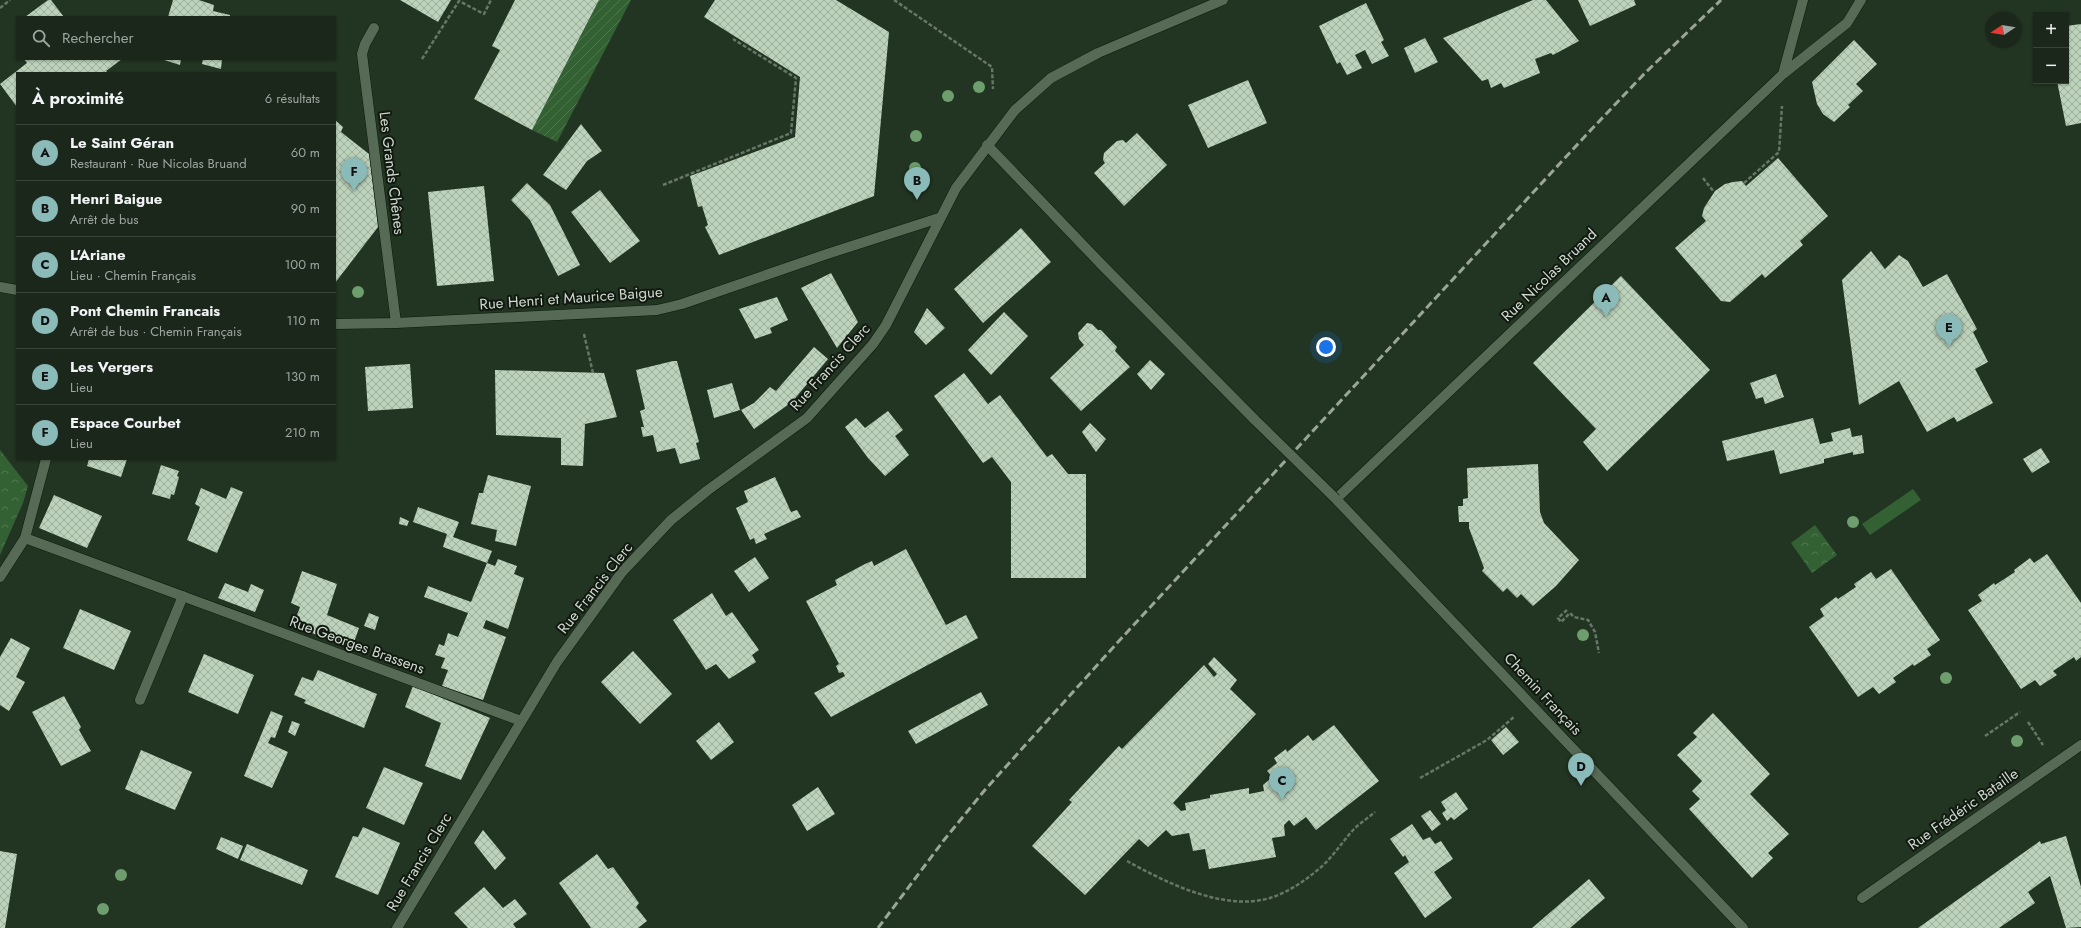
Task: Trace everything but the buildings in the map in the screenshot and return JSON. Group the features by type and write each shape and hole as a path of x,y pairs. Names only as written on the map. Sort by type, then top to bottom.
{"street":[{"name":"Rue Francis Clerc","path":"396,928 556,662 622,572 671,520 708,490 807,418 873,344 886,325 921,258 939,218 956,188 987,145 1015,110 1051,78 1098,53 1223,0"},
{"path":"1783,74 1803,0"},
{"name":"Rue Nicolas Bruand","path":"1336,499 1783,74 1846,22 1861,0"},
{"name":"Les Grands Chênes","path":"374,28 365,44 362,54 396,323"},
{"name":"Chemin Français","path":"987,145 1102,265 1255,420 1336,499 1743,928"},
{"name":"Rue Henri et Maurice Baigue","path":"336,324 396,323 657,310 682,304 939,218"},
{"path":"0,287 16,290"},
{"path":"0,577 25,538 46,460"},
{"name":"Rue Georges Brassens","path":"25,538 521,721"},
{"path":"140,700 182,596"},
{"name":"Rue Frédéric Bataille","path":"1862,898 2081,745"}],"path":[{"path":"0,8 10,0"},
{"path":"422,59 459,1 484,14 492,0"},
{"path":"894,0 992,67 993,89"},
{"path":"663,184 791,133 796,78 733,39"},
{"path":"1744,183 1779,152 1782,99"},
{"path":"1700,173 1714,192"},
{"path":"583,334 593,372"},
{"path":"1567,610 1558,618 1561,622 1570,613 1574,617 1588,620 1594,627 1599,653"},
{"path":"1985,736 2020,712"},
{"path":"1420,778 1487,740 1515,716"},
{"path":"2028,722 2042,744"},
{"path":"1127,861 1157,878 1219,899 1250,901 1272,898 1289,890 1320,868 1338,850 1354,829 1375,812"}],"green space":[{"path":"599,0 631,0 557,142 532,130"},
{"path":"0,450 28,486 23,503 0,555"},
{"path":"1913,489 1921,500 1870,535 1862,524"},
{"path":"1815,525 1837,555 1812,573 1791,543"}],"railway":[{"path":"878,928 944,840 984,791 1118,642 1588,133 1645,73 1721,0"}],"place":[{"name":"Espace Courbet","path":"354,191"},
{"name":"Henri Baigue","path":"917,200"},
{"name":"Le Saint Géran","path":"1606,317"},
{"name":"Les Vergers","path":"1949,347"},
{"name":"Pont Chemin Francais","path":"1581,786"},
{"name":"L'Ariane","path":"1282,800"}]}
